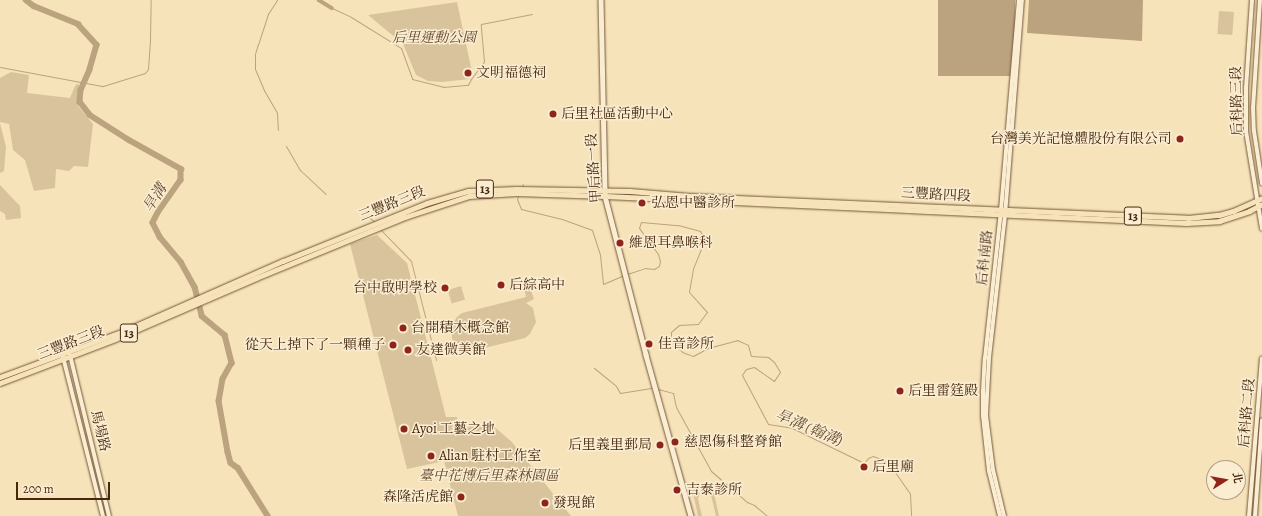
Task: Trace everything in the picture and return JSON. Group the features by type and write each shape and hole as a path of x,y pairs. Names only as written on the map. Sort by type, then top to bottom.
{"main road":[{"name":"甲后路一段","path":"601,0 605,193 646,355 691,516"},
{"name":"三豐路三段","path":"0,377 129,334 212,294 405,217 465,196 516,193 605,193"},
{"name":"三豐路四段","path":"605,193 1186,223 1219,221 1235,216 1260,202"},
{"name":"三豐路三段","path":"0,383 63,356"}],"street":[{"name":"后科南路","path":"1000,516 991,471 983,416 987,358 1003,213 1013,90 1018,0"},
{"name":"后科南路","path":"1013,90 1022,0"},
{"name":"后科路三段","path":"1252,0 1247,61 1246,131 1260,202"},
{"name":"后科路三段","path":"1260,0 1253,107 1254,131 1262,183"},
{"path":"1260,202 1262,229"},
{"name":"馬場路","path":"70,354 109,516"},
{"name":"馬場路","path":"63,356 103,516"},
{"name":"后科路二段","path":"1249,516 1262,359"},
{"name":"后科路二段","path":"1255,516 1262,420"},
{"name":"后科南路","path":"991,471 1004,516"}],"green space":[{"name":"后里運動公園","path":"457,2 472,72 470,79 442,82 428,81 416,75 403,44 368,15"},
{"path":"1219,11 1234,12 1232,35 1217,34"},
{"path":"11,72 29,75 27,93 70,98 75,86 78,83 81,96 77,100 78,106 93,124 88,167 74,166 69,171 56,169 55,188 34,191 25,160 13,150 9,124 0,122 0,78"},
{"path":"0,123 6,147 4,171 0,173"},
{"path":"0,185 20,206 21,218 6,220 5,214 0,211"},
{"name":"臺中花博后里森林園區","path":"377,235 407,263 446,417 457,417 458,427 492,425 511,441 571,516 458,516 444,461 407,469 350,244"},
{"path":"461,286 465,299 452,303 448,290"},
{"path":"530,287 534,299 526,303 533,308 536,322 530,334 525,338 472,351 460,348 455,344 452,339 451,327 457,317 462,313 526,297 524,289"},
{"path":"703,488 709,489 714,493 719,516 716,516 711,495 704,492 700,493 698,499 702,516 698,516 693,493 695,492 696,494"}],"shaded area":[{"path":"938,0 1015,0 1015,76 938,76"},
{"path":"1029,0 1143,0 1142,41 1027,33"}],"waterway":[{"name":"旱溝","path":"26,0 34,6 78,24 97,45 90,70 81,90 80,102 90,115 129,140 181,169 181,180 159,211 153,223 160,237 181,262 195,287 202,316 225,335 232,363 223,379 219,401 228,452 231,463 238,468 268,516"},
{"path":"0,67 103,86 145,73 148,69 151,0"},
{"path":"277,0 268,14 258,44 255,54 255,69 265,92 277,113 278,130"},
{"path":"319,0 332,8"},
{"path":"332,8 351,17 401,48 412,79 443,87 468,85 484,62 481,24 532,14"},
{"path":"286,146 300,170 326,194"},
{"name":"旱溝 (翰溝)","path":"518,196 517,199 521,209 562,219 592,230 600,255 603,284 624,275"},
{"path":"367,216 374,221"},
{"name":"旱溝 (翰溝)","path":"627,274 645,268 654,269 659,266 660,261 658,254 639,228 641,222 678,225 700,231 705,239 693,269 689,292 707,312 698,324 679,325 671,332 671,340 682,352 693,356 708,348 737,340 748,345 751,356 768,357 774,362 780,372 774,381 754,367 746,369 742,375 768,424 792,428 864,463 868,458 873,456 883,460 890,465 910,494 911,516"},
{"path":"381,230 411,261 436,360"},
{"path":"594,368 616,386 620,393 653,388"},
{"path":"658,389 673,393 676,407 711,471 747,502 754,505 767,516"}],"place":[{"name":"文明福德祠","path":"468,73"},
{"name":"后里社區活動中心","path":"553,114"},
{"name":"台灣美光記憶體股份有限公司","path":"1180,139"},
{"name":"弘恩中醫診所","path":"642,203"},
{"name":"維恩耳鼻喉科","path":"620,243"},
{"name":"后綜高中","path":"501,285"},
{"name":"台中啟明學校","path":"445,288"},
{"name":"台開積木概念館","path":"403,328"},
{"name":"佳音診所","path":"649,344"},
{"name":"從天上掉下了一顆種子","path":"393,345"},
{"name":"友達微美館","path":"408,350"},
{"name":"后里雷筳殿","path":"900,391"},
{"name":"Ayoi 工藝之地","path":"404,429"},
{"name":"慈恩傷科整脊館","path":"675,442"},
{"name":"后里義里郵局","path":"660,445"},
{"name":"Alian 駐村工作室","path":"431,456"},
{"name":"后里廟","path":"864,467"},
{"name":"吉泰診所","path":"677,490"},
{"name":"森隆活虎館","path":"461,497"},
{"name":"發現館","path":"545,503"}]}
